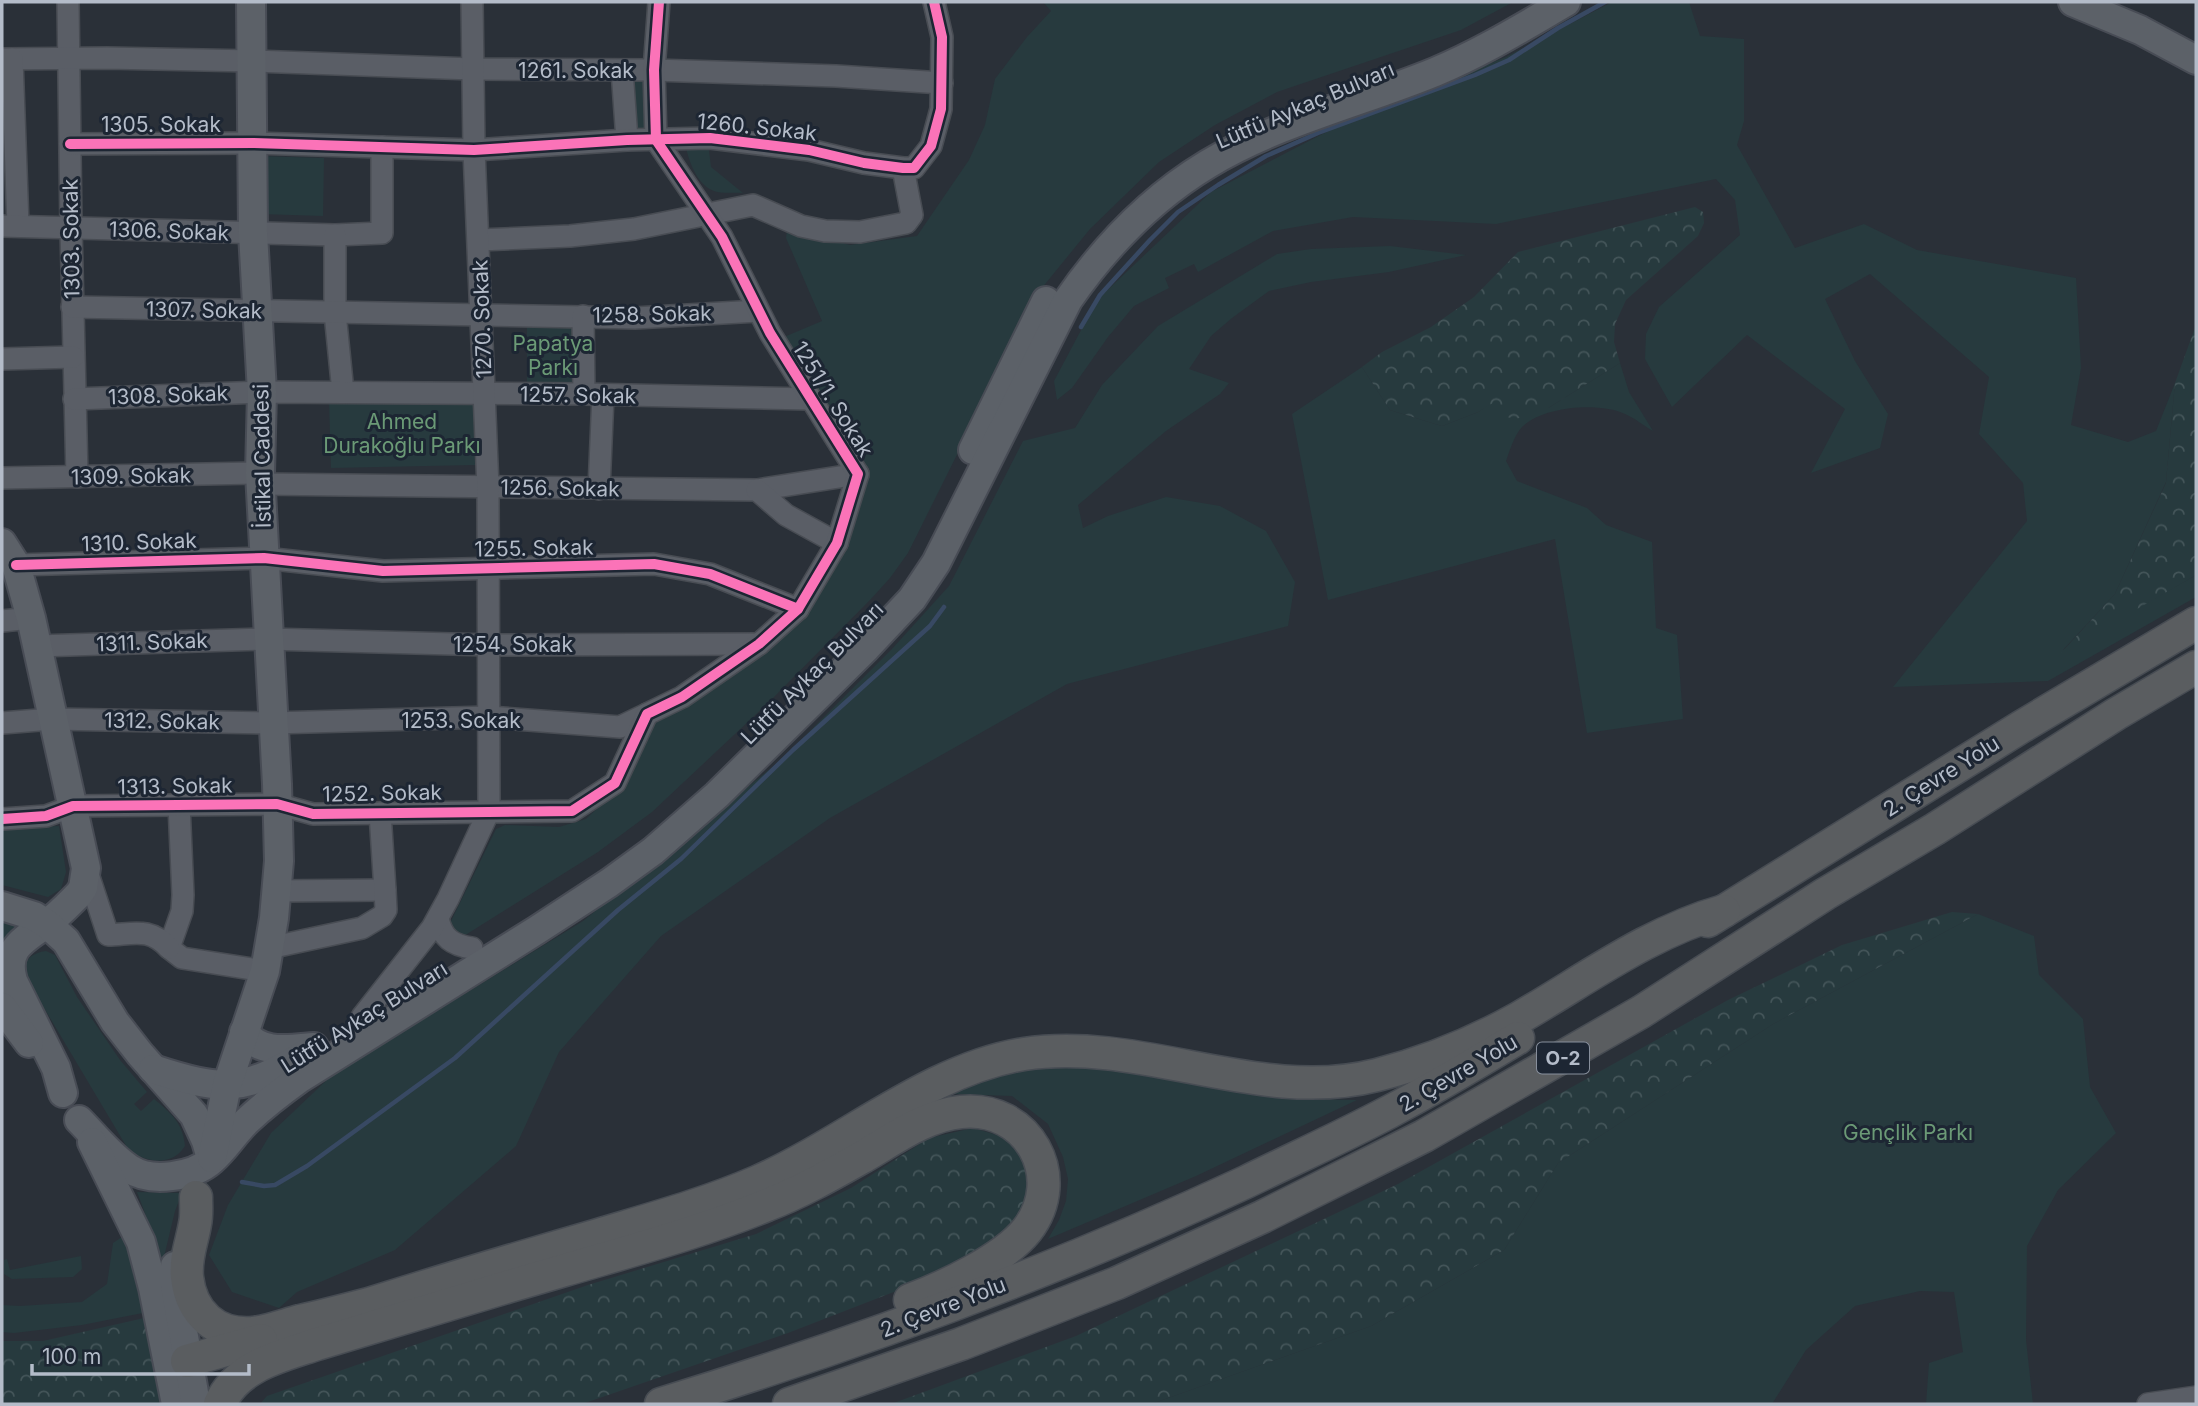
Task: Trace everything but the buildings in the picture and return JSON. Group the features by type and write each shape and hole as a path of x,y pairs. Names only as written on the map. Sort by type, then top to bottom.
{"highway":[{"name":"2. Çevre Yolu","path":"661,1404 767,1371 1101,1246 1388,1113 1569,1008 2031,720 2196,622"},
{"name":"2. Çevre Yolu","path":"789,1404 1038,1315 1129,1277 1262,1217 1424,1136 1641,1012 1825,894 2196,667"},
{"path":"196,1197 196,1222 186,1257 191,1296 202,1316 222,1330 254,1333 315,1319 629,1226 753,1184 788,1168 957,1074 1024,1054 1113,1054 1238,1076 1307,1084 1340,1082 1424,1061 1514,1021 1647,942 1693,920 1724,911"},
{"path":"220,1404 226,1391 238,1378 264,1363 317,1344 656,1243 758,1209 827,1177 934,1118 962,1112 988,1112 1009,1121 1021,1130 1038,1153 1044,1182 1036,1217 1026,1232 987,1262 927,1292 824,1333 767,1371"},
{"path":"179,1368 299,1328 315,1319"},
{"path":"822,1404 889,1369"}],"main road":[{"name":"İstikal Caddesi","path":"211,1161 228,1084 267,959 279,861 260,478 262,392 253,233 251,2"},
{"name":"Lütfü Aykaç Bulvarı","path":"211,1161 245,1122 299,1079 609,883 653,851 708,803 866,648 912,599 936,563 1005,413 1040,313 1071,263 1121,209 1154,180 1232,131 1465,39 1533,2"},
{"name":"Lütfü Aykaç Bulvarı","path":"153,1069 208,1084 254,1082 267,1077 610,860 643,836 695,790 867,620 904,579 1089,269 1134,219 1208,163 1253,140 1455,63 1566,2"},
{"path":"2073,2 2140,30 2196,61"},
{"path":"2122,2 2196,38"},
{"path":"6,549 31,618 86,868 83,888 79,894 47,924 21,943 12,954 8,966 56,1068 63,1093"},
{"path":"2,906 34,916 66,941 115,1022 194,1115 206,1141 211,1161 181,1241 175,1267 179,1368 176,1404"},
{"path":"2,1007 79,1119 141,1242 179,1368 196,1404"},
{"path":"244,1032 255,1044 274,1049 316,1046"},
{"path":"79,1119 129,1169 142,1175 168,1177 211,1161"}],"street":[{"name":"1303. Sokak","path":"68,2 77,477"},
{"name":"1270. Sokak","path":"362,1017 423,941 438,918 489,811 488,488 474,150 472,2"},
{"path":"656,140 654,70 659,2"},
{"path":"479,240 570,236 635,229 753,205 801,226 837,231 860,232 906,223 912,215 903,169 914,168 931,146 941,109 942,37 934,2"},
{"name":"1261. Sokak","path":"7,59 252,61 472,69 654,70 836,76 942,83"},
{"path":"7,59 10,226"},
{"path":"622,71 627,140"},
{"name":"1260. Sokak","path":"253,143 474,150 627,140 710,138 765,144 903,169"},
{"name":"1251/1. Sokak","path":"647,714 682,697 759,643 798,609 837,543 858,474 758,311 722,237 656,140"},
{"name":"1305. Sokak","path":"70,145 253,143"},
{"name":"1306. Sokak","path":"10,226 335,235 382,233 382,147"},
{"path":"335,235 335,313 343,392"},
{"name":"1307. Sokak","path":"72,307 335,313"},
{"name":"1258. Sokak","path":"335,313 635,318 758,311"},
{"path":"583,316 593,395 599,489"},
{"path":"2,359 73,357"},
{"name":"1257. Sokak","path":"262,392 810,399"},
{"name":"1308. Sokak","path":"74,399 262,392"},
{"name":"1256. Sokak","path":"260,478 488,488 757,490 858,474"},
{"name":"1309. Sokak","path":"2,478 260,478"},
{"path":"757,490 786,515 837,543"},
{"name":"1310. Sokak","path":"6,549 264,558"},
{"name":"1255. Sokak","path":"264,558 383,571 654,564 710,574 798,609"},
{"path":"2,621 31,618"},
{"name":"1254. Sokak","path":"268,639 489,645 759,643"},
{"name":"1311. Sokak","path":"37,646 268,639"},
{"path":"489,811 572,811 615,783 647,714"},
{"name":"1253. Sokak","path":"273,723 489,717 620,727 647,714"},
{"name":"1312. Sokak","path":"2,723 52,719 273,723"},
{"name":"1252. Sokak","path":"277,804 313,814 489,811"},
{"name":"1313. Sokak","path":"2,819 46,816 74,806 277,804"},
{"path":"169,948 182,911 180,805"},
{"path":"86,868 108,935 146,932 160,938 182,958 267,959 362,928 382,916 386,909 380,813"},
{"path":"276,891 385,890"},
{"path":"438,918 443,934 449,941 457,946 472,948"},
{"path":"2148,1404 2196,1397"}],"green space":[{"path":"1043,2 1513,2 1461,30 1277,92 1215,125 1159,162 1090,229 1037,294 908,553 890,578 769,702 652,812 598,852 467,934 458,936 452,929 451,921 496,829 505,825 559,827 586,819 626,781 655,721 799,621 865,470 784,337 822,321 786,238 787,231 794,229 850,245 917,236 969,160 985,125 995,79 1051,11"},
{"path":"1612,2 1689,2 1700,36 1744,39 1744,121 1737,145 1795,248 1864,224 1917,250 2076,278 2081,368 2071,425 2128,442 2156,431 2175,383 2166,482 2115,594 2063,650 2196,575 2196,597 2048,681 1893,687 2027,521 2023,483 1979,434 1989,377 1870,274 1825,299 1855,361 1888,414 1880,448 1811,473 1845,409 1747,335 1672,407 1645,359 1646,334 1659,307 1740,235 1735,200 1716,179 1496,224 1353,217 1273,231 1198,272 1194,264 1165,278 1169,288 1134,306 1072,388 1057,400 1054,381 1097,300 1211,192 1359,115 1506,57"},
{"path":"647,75 651,128 631,130 627,77"},
{"path":"708,143 711,167 743,193 714,191 698,178 685,144"},
{"path":"260,156 324,158 323,216 259,214"},
{"path":"1695,207 1703,212 1704,223 1698,236 1626,300 1615,324 1614,342 1620,363 1548,408 1516,419 1497,415 1493,403 1442,426 1390,410 1362,367 1382,352 1431,327 1474,297 1518,252"},
{"path":"1390,246 1466,255 1389,272 1311,282 1269,291 1211,336 1189,369 1229,383 1220,394 1166,431 1078,505 1083,528 1108,516 1166,497 1220,506 1266,531 1295,582 1288,626 1067,684 830,818 661,936 559,1052 516,1146 395,1250 297,1292 279,1308 232,1292 209,1255 228,1205 271,1133 331,1076 583,921 781,760 891,650 949,586 1023,441 1075,428 1102,385 1158,326 1277,254 1311,249"},
{"name":"Papatya Parkı","path":"527,324 580,325 580,385 527,385"},
{"path":"2196,325 2196,575 2061,653 2115,594 2166,483 2175,383"},
{"path":"1620,363 1629,392 1653,431 1614,410 1587,407 1557,410 1543,414 1522,427 1514,439 1506,461 1517,481 1587,508 1606,525 1652,542 1656,628 1677,635 1683,719 1587,733 1555,539 1328,600 1292,414 1362,367 1390,410 1442,426 1478,412 1493,402 1548,408"},
{"name":"Ahmed Durakoğlu Parkı","path":"329,399 473,399 475,465 331,468"},
{"path":"59,826 66,872 61,889 48,897 2,885 2,829"},
{"path":"1952,912 1978,914 1773,1024 1558,1163 1504,1250 1371,1326 1151,1404 891,1404 1076,1336 1398,1184 1728,1000 1842,945"},
{"name":"Gençlik Parkı","path":"1978,914 2034,936 2039,975 2083,1019 2090,1087 2116,1133 2058,1190 2027,1246 2026,1340 2033,1404 1926,1404 1929,1363 1963,1352 1954,1292 1920,1291 1855,1306 1806,1350 1772,1404 1151,1404 1371,1326 1504,1250 1558,1163 1773,1024"},
{"path":"2,920 19,927 2,945"},
{"path":"46,951 55,955 77,997 120,1060 147,1092 134,1104 141,1111 154,1099 179,1125 185,1146 180,1153 158,1161 142,1157 128,1149 25,976 25,966 29,958"},
{"path":"1113,1065 1305,1099 1357,1100 1196,1176 1048,1239 1066,1201 1068,1179 1063,1157 1048,1124 1012,1096 952,1094 988,1078 1043,1067"},
{"path":"973,1128 1007,1138 1026,1158 1035,1191 1020,1222 971,1262 788,1333 582,1404 260,1404 267,1396 588,1285 756,1234 851,1188 929,1138"},
{"path":"137,1192 182,1193 163,1261"},
{"path":"122,1237 130,1245 153,1311 82,1325 2,1332 2,1305 82,1302 107,1284 113,1243"},
{"path":"81,1256 82,1269 73,1277 12,1279 4,1274 4,1260 7,1259 10,1270"},
{"path":"153,1316 166,1404 2,1404 2,1341 43,1341"}],"waterway":[{"path":"1081,327 1100,295 1150,240 1178,212 1218,185 1266,156 1318,133 1509,60 1605,2"},
{"path":"242,1182 275,1185 307,1166 455,1058 618,910 681,859 793,750 930,626 944,607"}],"cycle path":[{"path":"2,819 46,816 73,806 277,804 313,814 572,811 615,783 647,714 682,697 759,644 798,609 837,543 858,474 770,333 722,237 656,140 654,70 659,2"},
{"path":"70,144 253,143 474,150 627,140 710,138 809,150 864,163 914,168 931,146 941,109 942,37 934,2"},
{"path":"16,565 264,558 383,571 654,564 710,574 798,609"}]}
